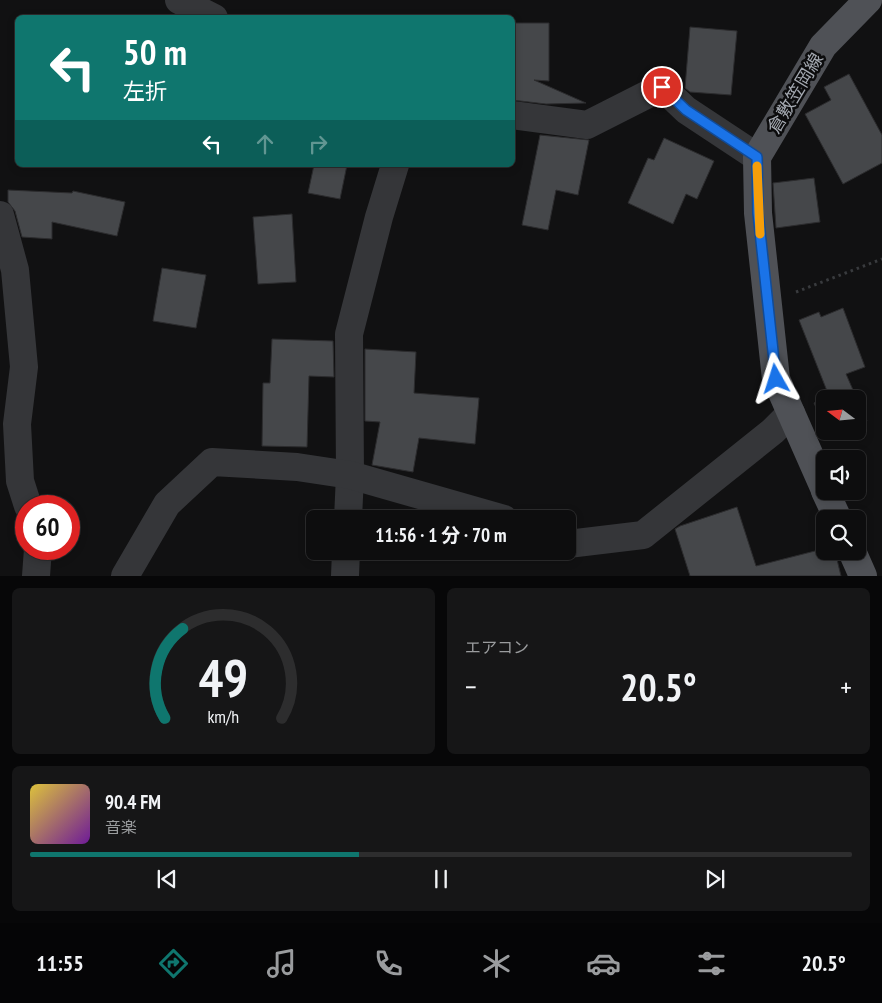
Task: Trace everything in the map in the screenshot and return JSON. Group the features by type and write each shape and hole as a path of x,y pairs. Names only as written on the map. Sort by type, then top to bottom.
{"main road":[{"name":"倉敷笠岡線","path":"757,157 823,46 868,0"},
{"path":"757,157 758,213 776,379 816,471"},
{"path":"856,560 863,576"}],"street":[{"path":"178,0 208,15"},
{"path":"515,115 587,125 662,87 686,110 757,157"},
{"path":"348,510 349,334 379,217 394,167"},
{"path":"0,215 15,270 24,367 17,424 20,481 24,495"},
{"path":"576,543 643,535 773,431 791,414"},
{"path":"125,576 167,504 212,462 297,467 350,475 472,510"},
{"path":"36,576 37,560"},
{"path":"345,576 346,560"}],"path":[{"path":"768,305 882,259"}],"building":[{"path":"515,23 549,23 549,81 534,80 586,103 546,104 515,100"},
{"path":"690,27 737,31 731,95 690,92 685,88"},
{"path":"849,74 882,135 882,163 843,184 805,114 831,100 824,87"},
{"path":"540,135 589,140 578,195 556,190 548,230 522,225"},
{"path":"664,138 714,161 697,199 686,194 673,224 628,203 648,158 654,160"},
{"path":"314,167 347,167 340,199 308,193"},
{"path":"814,178 820,222 776,228 773,183"},
{"path":"8,190 72,193 73,191 125,202 117,236 52,222 52,239 22,237 15,211 8,202"},
{"path":"292,214 296,282 258,284 253,217"},
{"path":"162,268 206,275 196,328 153,321"},
{"path":"843,308 865,367 846,374 853,390 827,390 799,320 819,312 821,317"},
{"path":"272,339 333,341 334,377 309,376 307,447 262,446 263,383 270,383"},
{"path":"365,349 416,352 414,393 479,398 475,444 419,438 413,472 372,465 380,422 365,421"},
{"path":"737,507 756,566 816,551 816,560 837,560 841,576 690,576 675,529"}],"slow traffic":[{"path":"757,166 760,234"}],"route":[{"path":"662,87 686,110 757,157 758,213 776,379"}]}
